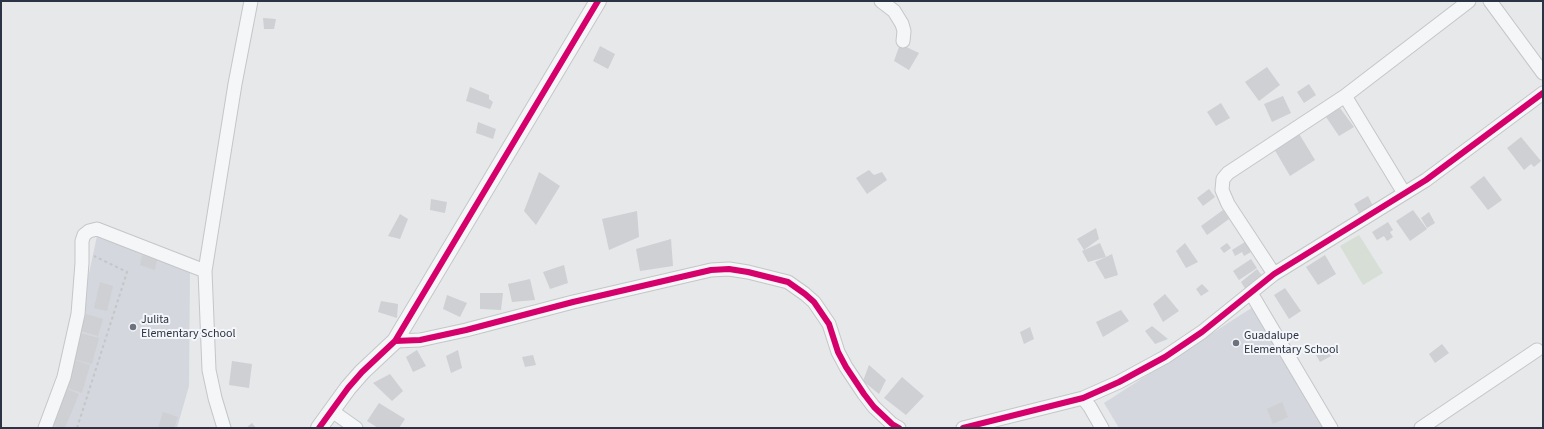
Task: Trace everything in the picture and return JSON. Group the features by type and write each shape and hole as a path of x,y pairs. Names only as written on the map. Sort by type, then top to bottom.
{"street":[{"path":"224,428 215,398 209,370 205,271 234,92 251,1"},
{"path":"319,428 348,388 362,372 395,341 598,1"},
{"path":"880,1 894,11 902,24 904,31 903,41"},
{"path":"1274,274 1228,204 1222,190 1223,179 1228,173 1345,96 1469,1"},
{"path":"1490,1 1543,74"},
{"path":"963,428 1083,398 1119,382 1165,357 1202,332 1274,274 1443,167 1543,93"},
{"path":"1345,96 1404,193"},
{"path":"45,428 64,377 78,314 82,263 82,241 84,235 88,231 97,229 205,271"},
{"path":"395,341 420,340 466,330 573,302 712,270 748,272 788,282 814,302 829,324 838,352 860,389 874,407 892,424 899,428"},
{"path":"1251,293 1330,428"},
{"path":"1421,428 1537,350"},
{"path":"1083,398 1102,428"},
{"path":"332,411 356,428"}],"path":[{"path":"77,428 127,272 82,250"}],"shaded area":[{"path":"1359,235 1383,273 1363,285 1340,246"},
{"name":"Julita Elementary School","path":"97,236 190,269 189,386 177,428 48,428 65,385"},
{"name":"Guadalupe Elementary School","path":"1253,307 1327,428 1119,428 1104,403"}],"building":[{"path":"263,18 276,19 274,29 264,29"},
{"path":"900,44 919,53 909,70 894,61"},
{"path":"600,46 615,54 608,69 593,61"},
{"path":"1267,67 1280,85 1259,101 1245,82"},
{"path":"1309,84 1316,95 1304,103 1297,92"},
{"path":"470,87 489,95 489,99 493,102 490,109 466,101"},
{"path":"1283,96 1291,113 1272,122 1264,104"},
{"path":"1221,103 1230,118 1216,126 1207,112"},
{"path":"1340,108 1354,127 1339,136 1326,117"},
{"path":"478,122 496,129 493,139 476,133"},
{"path":"1298,132 1315,160 1290,176 1273,147"},
{"path":"1521,137 1541,161 1534,167 1531,164 1524,170 1507,148"},
{"path":"869,170 874,175 882,172 887,180 867,194 856,178"},
{"path":"539,172 560,186 536,225 524,211"},
{"path":"1484,176 1502,200 1488,210 1470,187"},
{"path":"1209,189 1215,197 1203,206 1197,198"},
{"path":"1368,196 1374,208 1360,215 1354,204"},
{"path":"431,199 447,202 445,213 430,210"},
{"path":"1223,210 1229,219 1207,235 1201,226"},
{"path":"1413,210 1427,229 1410,241 1396,221"},
{"path":"637,211 639,237 609,250 602,219"},
{"path":"1429,212 1435,223 1427,228 1421,218"},
{"path":"400,214 408,219 400,239 388,236"},
{"path":"1388,222 1393,230 1390,232 1393,237 1387,241 1384,236 1377,240 1372,232"},
{"path":"1096,228 1099,239 1084,250 1077,239"},
{"path":"671,239 673,266 640,271 636,249"},
{"path":"1245,242 1251,252 1244,256 1242,252 1235,256 1232,250"},
{"path":"1100,243 1106,257 1088,262 1082,251"},
{"path":"1185,243 1198,262 1186,268 1176,251"},
{"path":"1227,243 1231,248 1224,253 1220,248"},
{"path":"1112,254 1118,275 1105,279 1095,262"},
{"path":"142,255 157,260 155,270 140,265"},
{"path":"1325,255 1336,274 1318,285 1306,267"},
{"path":"1251,259 1257,268 1239,280 1233,271"},
{"path":"564,265 568,283 550,289 543,272"},
{"path":"1257,269 1263,277 1246,290 1241,282"},
{"path":"530,279 535,300 512,302 508,284"},
{"path":"100,282 113,286 107,311 94,308"},
{"path":"1202,284 1209,291 1201,296 1196,289"},
{"path":"1285,288 1301,311 1289,319 1274,295"},
{"path":"480,293 503,293 501,310 480,309"},
{"path":"1165,294 1179,311 1163,322 1153,304"},
{"path":"447,295 467,303 460,317 443,309"},
{"path":"381,301 398,304 397,318 378,312"},
{"path":"1121,310 1129,321 1103,337 1096,322"},
{"path":"86,314 103,319 98,336 81,331"},
{"path":"1152,326 1168,339 1155,344 1145,331"},
{"path":"1030,327 1034,339 1024,344 1020,332"},
{"path":"80,333 99,338 92,364 73,359"},
{"path":"1442,344 1449,353 1435,363 1429,354"},
{"path":"1326,347 1331,356 1320,362 1315,353"},
{"path":"417,350 426,366 413,372 406,357"},
{"path":"458,350 462,368 451,373 446,356"},
{"path":"533,355 536,365 525,367 522,357"},
{"path":"75,360 90,365 82,393 67,388"},
{"path":"232,361 252,364 249,388 229,385"},
{"path":"869,365 886,380 879,394 863,381"},
{"path":"390,374 403,391 392,401 373,383"},
{"path":"902,377 924,396 906,415 884,398"},
{"path":"65,388 79,394 65,428 61,428 50,424"},
{"path":"1282,402 1288,417 1273,424 1267,409"},
{"path":"379,403 405,419 399,428 378,428 367,421"},
{"path":"163,412 178,417 174,428 158,428"},
{"path":"252,423 256,428 246,428"}],"cycle path":[{"path":"319,428 348,388 362,372 395,341 598,1"},
{"path":"963,428 1083,398 1119,382 1165,357 1202,332 1274,274 1426,180 1543,93"},
{"path":"395,341 420,340 466,330 573,302 711,270 729,269 748,272 788,282 814,302 829,324 838,352 846,367 864,394 874,407 892,424 899,428"}],"place":[{"name":"Julita Elementary School","path":"133,327"},
{"name":"Guadalupe Elementary School","path":"1236,343"}]}
